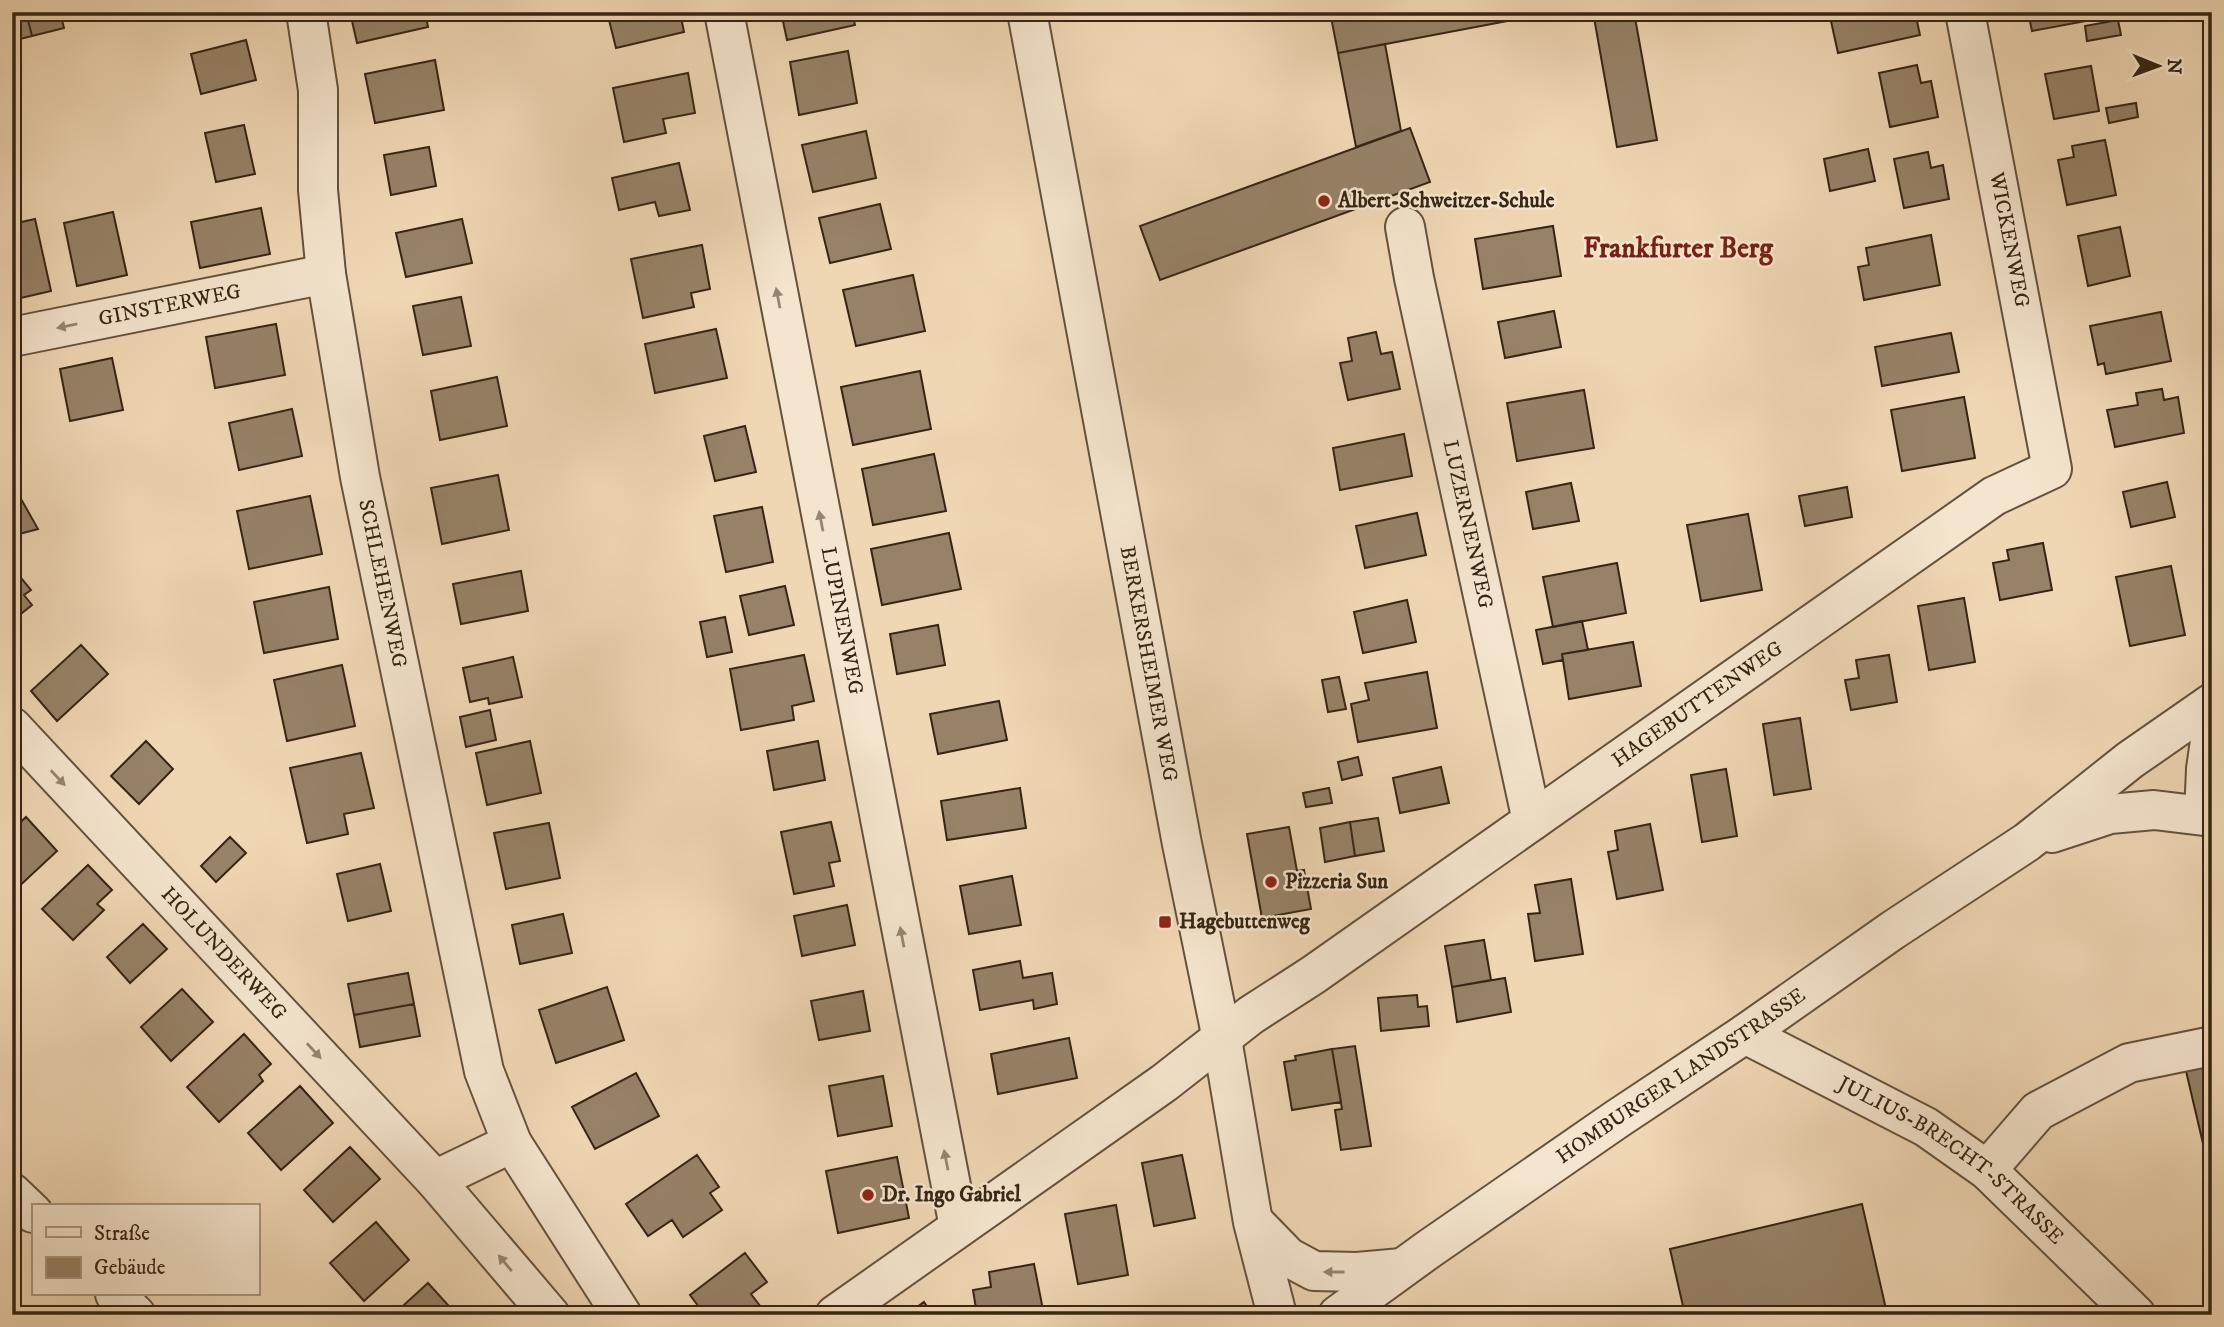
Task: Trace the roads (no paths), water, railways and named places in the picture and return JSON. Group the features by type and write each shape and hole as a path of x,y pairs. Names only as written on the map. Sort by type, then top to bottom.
{"street":[{"name":"SCHLEHENWEG","path":"306,12 318,90 318,190 326,274 360,477 484,1071 512,1143"},
{"name":"LUPINENWEG","path":"724,12 959,1227"},
{"name":"BERKERSHEIMER WEG","path":"1027,12 1182,844 1222,1039 1254,1222 1277,1315"},
{"name":"WICKENWEG","path":"1965,12 2052,468"},
{"name":"LUZERNENWEG","path":"1405,227 1532,821"},
{"name":"GINSTERWEG","path":"12,337 326,274"},
{"name":"HAGEBUTTENWEG","path":"835,1315 1164,1083 1251,1015 1313,975 1994,496 2052,468"},
{"name":"HOMBURGER LANDSTRASSE","path":"1338,1315 1617,1119 2027,842 2130,760 2212,703"},
{"name":"HOLUNDERWEG","path":"12,727 435,1180 550,1315"},
{"name":"HOMBURGER LANDSTRASSE","path":"2027,842 2110,814 2154,810 2208,816 2206,769 2212,727"},
{"name":"JULIUS-BRECHT-STRASSE","path":"1745,1034 1926,1126 1987,1170 2136,1315"},
{"path":"1987,1170 2038,1111 2129,1063 2212,1046"},
{"path":"435,1180 512,1143 622,1315"},
{"path":"12,1193 32,1212"},
{"path":"1254,1222 1288,1257 1314,1271 1356,1272 1402,1268"},
{"path":"117,1296 135,1315"}],"place":[{"name":"Albert-Schweitzer-Schule","path":"1324,201"},
{"name":"Pizzeria Sun","path":"1271,882"},
{"name":"Hagebuttenweg","path":"1165,922"},
{"name":"Dr. Ingo Gabriel","path":"868,1195"}],"district":[{"name":"Frankfurter Berg","path":"1678,248"}]}
